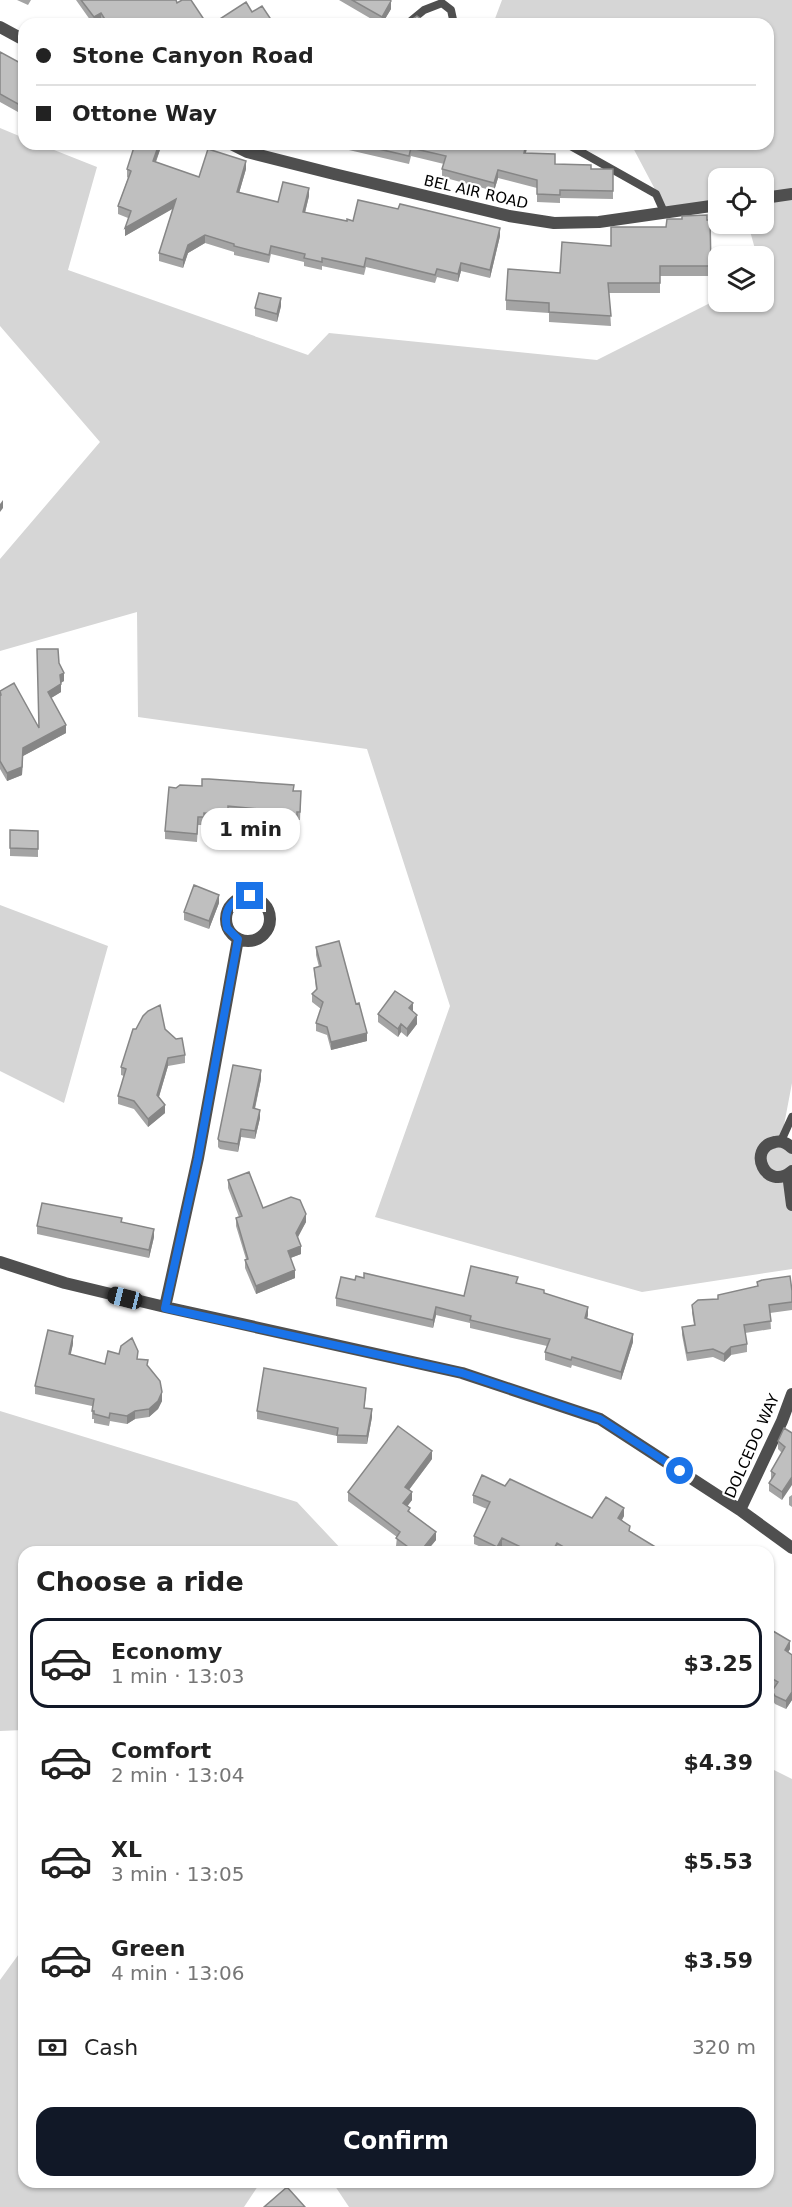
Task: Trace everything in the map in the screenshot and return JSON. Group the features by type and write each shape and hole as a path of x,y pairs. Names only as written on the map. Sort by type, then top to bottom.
{"street":[{"path":"0,27 18,37"},
{"name":"BEL AIR ROAD","path":"243,150 509,216 554,223 598,222 708,206"},
{"path":"774,197 792,194"},
{"path":"165,1308 198,1158 238,939"},
{"path":"792,1148 781,1141 773,1142 763,1150 760,1159 761,1165 770,1175 776,1177 790,1172 792,1205"},
{"path":"0,1262 65,1283 165,1308 462,1373 600,1419 740,1510 792,1548"},
{"name":"DOLCEDO WAY","path":"740,1510 782,1421 792,1394"}],"lane":[{"path":"414,18 424,10 442,3 451,10 453,18"},
{"path":"578,150 656,194 664,212"},
{"path":"781,1141 792,1117"}],"shaded area":[{"path":"502,0 792,0 792,1083 781,1141 792,1148 792,1269 642,1292 375,1217 450,1006 367,749 138,717 137,612 0,651 0,559 100,442 0,326 0,128 18,136 18,150 54,150 97,167 68,270 308,355 329,333 597,360 708,304 708,312 774,312 774,246 754,246 751,234 774,234 774,168 708,168 708,206 667,212 634,150 774,150 774,18 495,18"},
{"path":"0,905 108,946 64,1103 0,1071"},
{"path":"0,1411 297,1502 338,1546 18,1546 18,1730 0,1731"},
{"path":"774,1770 792,1779 792,2207 349,2207 336,2188 774,2188"},
{"path":"18,1955 18,2188 257,2188 244,2207 0,2207 0,1980"}],"building":[{"path":"81,0 176,0 177,3 182,0 191,0 203,18 104,18 101,13 94,17"},
{"path":"352,0 390,0 391,1 382,17"},
{"path":"246,2 252,12 262,6 270,18 221,18"},
{"path":"0,52 18,62 18,104 0,94"},
{"path":"133,150 157,150 153,161 199,177 208,150 211,150 246,161 237,192 278,202 283,182 309,188 303,212 353,221 358,200 398,209 400,204 500,228 490,270 461,263 458,274 437,269 435,275 366,258 364,267 322,258 322,262 304,258 305,254 271,246 269,255 234,246 234,244 205,235 188,245 183,260 159,253 176,199 125,228 131,211 118,206 131,171 127,169"},
{"path":"383,150 410,150 409,156"},
{"path":"420,150 525,150 524,153 555,154 555,164 591,165 591,169 613,169 613,191 560,190 560,195 537,194 537,180 498,170 494,183 442,169 446,156"},
{"path":"707,215 711,246 708,246 708,266 660,266 660,283 608,283 611,316 549,312 549,303 506,300 508,269 560,273 562,242 611,246 611,227 666,227 667,219 682,219 682,216"},
{"path":"259,293 281,298 277,314 255,308"},
{"path":"37,649 58,649 59,663 64,673 60,675 61,684 48,692 66,725 23,748 22,767 7,773 0,761 0,691 14,683 39,728"},
{"path":"202,779 294,785 293,791 301,791 300,812 297,812 297,816 292,816 291,820 270,819 259,809 228,806 228,815 204,813 204,817 198,817 197,834 165,831 169,787 202,786"},
{"path":"10,830 38,831 38,849 10,848"},
{"path":"194,885 219,895 209,921 184,912"},
{"path":"339,941 356,1004 359,1003 367,1033 331,1042 327,1027 316,1023 323,1002 312,994 317,989 314,968 321,966 316,947"},
{"path":"395,991 413,1003 409,1008 417,1015 407,1029 401,1024 398,1029 378,1014"},
{"path":"160,1005 165,1029 176,1039 182,1038 185,1055 168,1058 157,1095 165,1105 148,1119 134,1101 118,1096 126,1069 121,1067 133,1029 136,1029 148,1011"},
{"path":"233,1065 261,1070 253,1108 260,1110 255,1131 241,1129 238,1144 218,1139"},
{"path":"249,1172 263,1208 291,1197 300,1200 306,1214 296,1233 301,1246 288,1251 295,1270 256,1286 245,1260 248,1259 236,1218 242,1216 228,1180"},
{"path":"42,1203 122,1218 121,1222 154,1229 149,1250 37,1226"},
{"path":"471,1266 518,1277 516,1283 544,1290 544,1293 588,1307 585,1318 633,1334 621,1372 572,1357 571,1360 545,1352 550,1339 470,1320 471,1316 436,1307 433,1320 336,1298 341,1277 355,1280 356,1276 364,1278 364,1273 464,1296"},
{"path":"790,1276 792,1302 769,1305 771,1321 744,1325 747,1344 731,1347 724,1354 713,1349 687,1353 682,1327 695,1325 692,1305 698,1300 718,1299 718,1295 758,1286 757,1282 762,1280"},
{"path":"48,1330 73,1336 69,1354 105,1364 108,1351 119,1354 121,1346 132,1338 138,1351 137,1359 148,1360 147,1365 160,1381 162,1392 158,1401 149,1409 135,1411 127,1416 110,1413 109,1418 94,1414 92,1411 94,1399 35,1386"},
{"path":"264,1368 366,1388 364,1408 372,1409 367,1436 337,1435 338,1428 257,1411"},
{"path":"398,1426 432,1451 405,1487 412,1492 403,1503 410,1508 408,1511 436,1532 425,1546 407,1546 396,1538 400,1532 348,1492"},
{"path":"784,1428 792,1433 792,1477 782,1492 769,1483 775,1474 771,1471 785,1447 778,1441"},
{"path":"482,1475 505,1486 510,1479 592,1518 606,1497 624,1508 618,1518 630,1526 629,1531 654,1546 562,1546 557,1543 555,1546 519,1546 502,1538 498,1546 495,1546 474,1536 490,1502 473,1495"},
{"path":"774,1632 790,1641 785,1650 792,1655 792,1692 786,1701 774,1694 774,1688 778,1682 774,1680"},
{"path":"288,2188 305,2207 264,2207"}],"route":[{"path":"250,896 235,900 226,913 227,928 238,939 237,954 222,1020 198,1158 165,1308 462,1373 600,1419 680,1471"}]}
